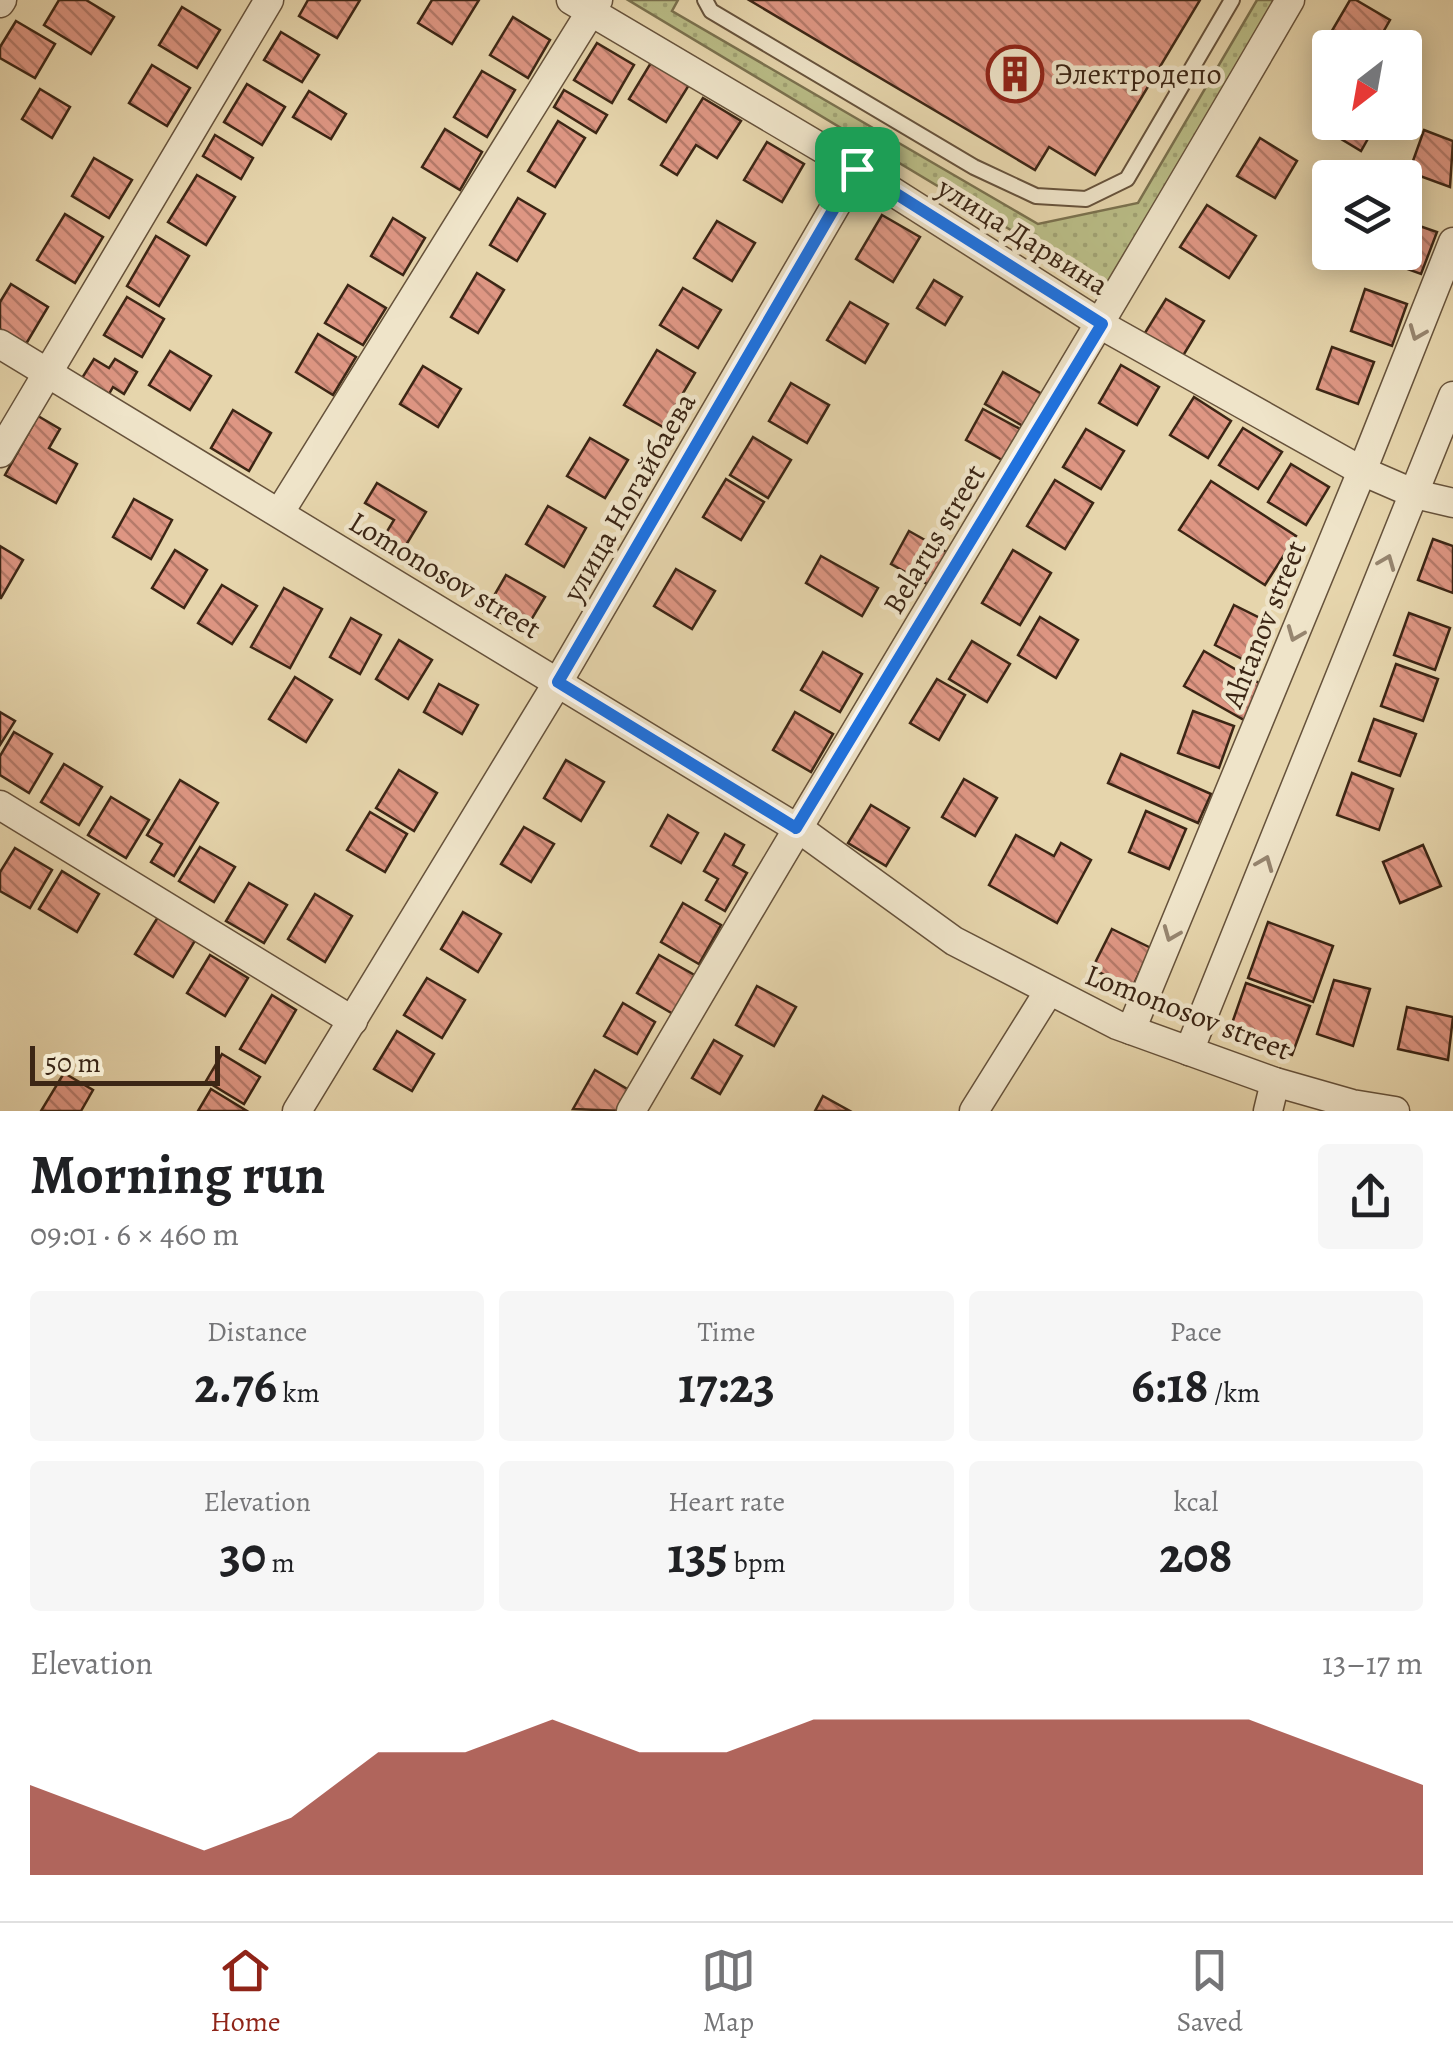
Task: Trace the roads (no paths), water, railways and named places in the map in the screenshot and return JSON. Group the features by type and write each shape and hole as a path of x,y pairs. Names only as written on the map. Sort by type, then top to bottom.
{"street":[{"path":"0,453 269,0"},
{"name":"Belarus street","path":"632,1111 796,828 1102,324 1290,0"},
{"path":"280,512 587,4"},
{"name":"улица Дарвина","path":"587,4 1102,324 1362,471 1415,494 1453,504"},
{"name":"улица Ногайбаева","path":"297,1111 558,682 857,169"},
{"name":"Ahtanov street","path":"1132,1030 1453,242"},
{"name":"Lomonosov street","path":"0,344 796,828 954,942 1132,1030 1275,1082 1352,1104 1395,1111"},
{"path":"1188,1051 1453,396"},
{"path":"0,805 352,1021"},
{"path":"974,1111 1049,991"},
{"path":"1268,1111 1275,1082"}],"lane":[{"path":"705,0 711,11 974,168 1036,196 1086,199 1127,179 1232,0"}],"place":[{"name":"Электродепо","path":"1015,74"}]}
